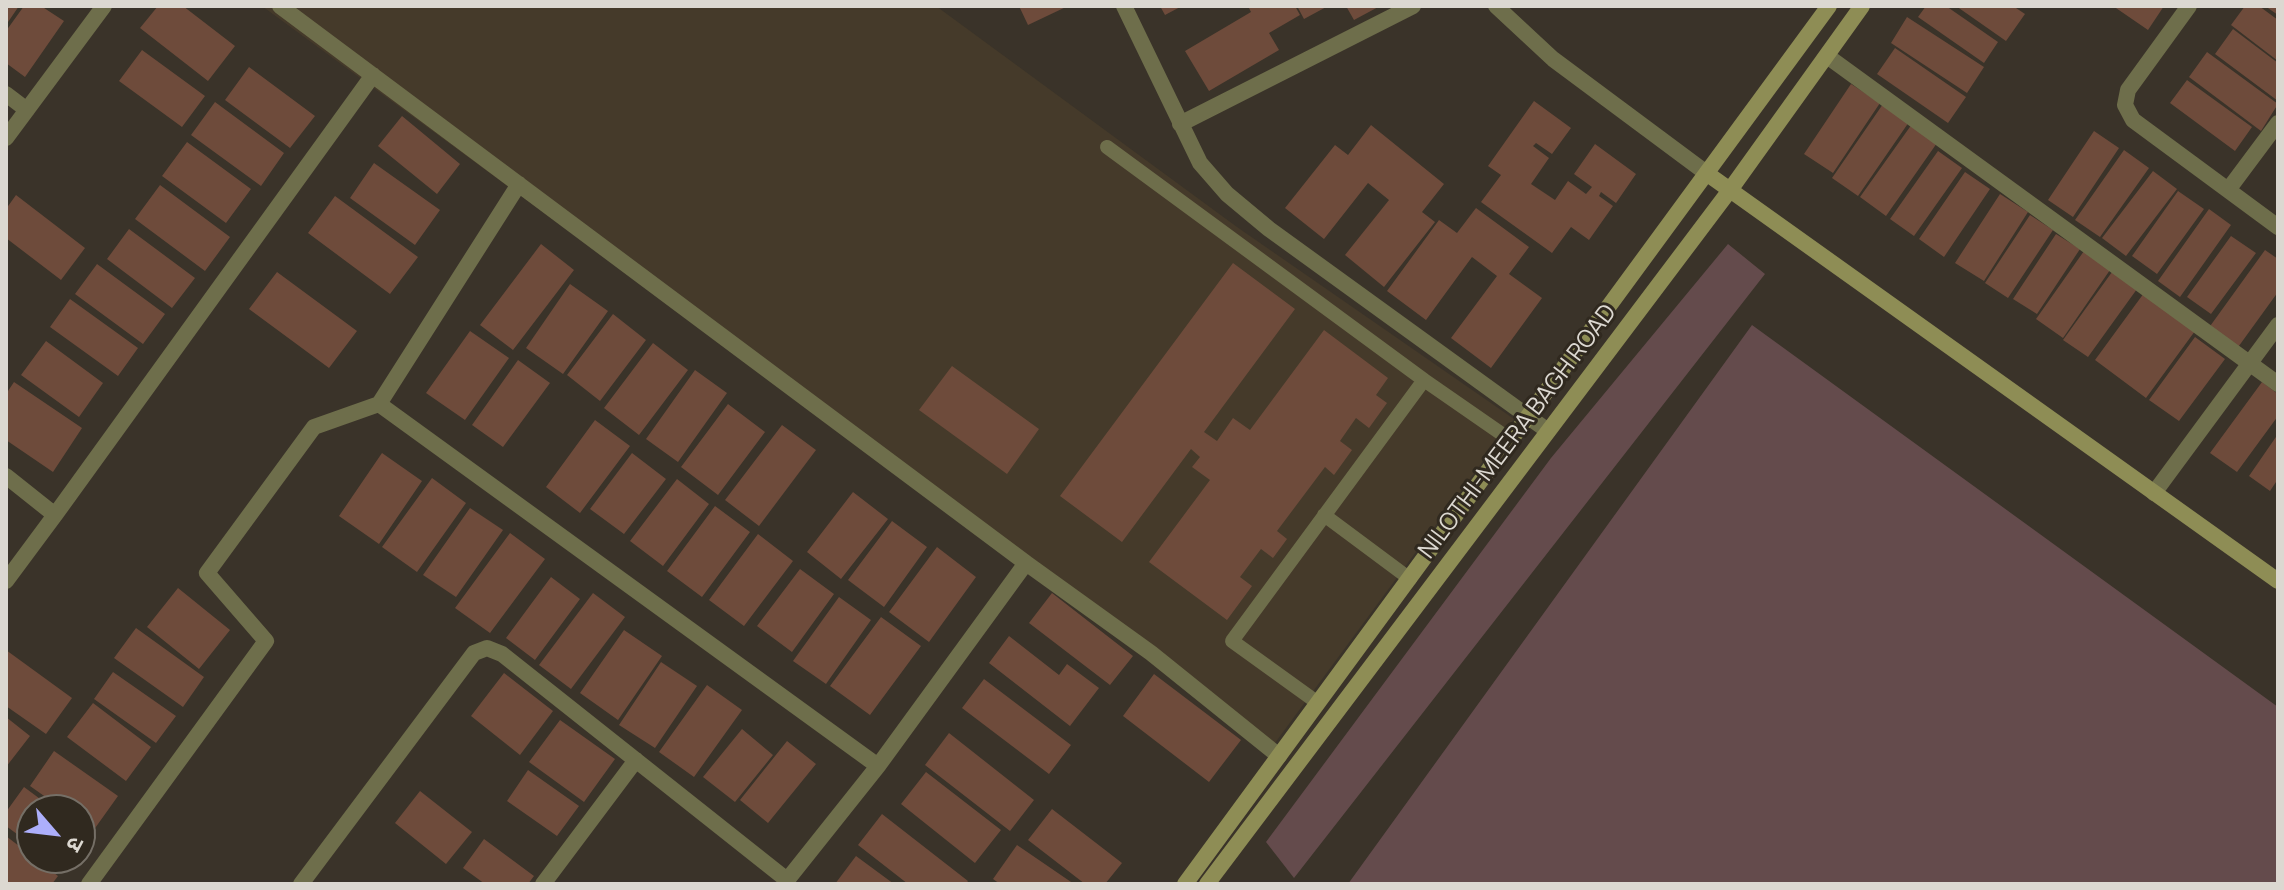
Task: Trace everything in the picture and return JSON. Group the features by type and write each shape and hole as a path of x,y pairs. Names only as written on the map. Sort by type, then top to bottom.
{"street":[{"path":"6,138 104,6"},
{"path":"280,6 1151,653 1279,756"},
{"path":"1124,6 1200,163 1237,203 1548,431"},
{"path":"1180,124 1413,6"},
{"path":"1496,6 1553,59 1709,175 2278,581"},
{"name":"NILOTHI-MEERA BAGH ROAD","path":"1185,884 1709,175 1829,6"},
{"name":"NILOTHI-MEERA BAGH ROAD","path":"1210,883 1730,190 1862,6"},
{"path":"2189,6 2128,90 2125,105 2133,120 2278,227"},
{"path":"1827,56 2278,384"},
{"path":"6,581 373,75"},
{"path":"6,94 27,110"},
{"path":"2228,190 2278,123"},
{"path":"89,884 266,641 207,573 314,427 379,404 519,184"},
{"path":"2154,493 2278,325"},
{"path":"379,404 878,766"},
{"path":"6,476 55,515"},
{"path":"301,884 474,653 487,648 502,654 785,882 878,766 1026,563"},
{"path":"543,884 636,760"}],"lane":[{"path":"1107,147 1512,441"},
{"path":"1318,703 1232,641 1424,380"},
{"path":"1324,515 1410,579"}],"shaded area":[{"path":"262,6 936,6 1237,227 1514,419 1272,747"},
{"path":"1728,244 1765,274 1294,878 1266,842 1551,458"},
{"path":"1752,325 2278,707 2278,884 1348,884"}],"building":[{"path":"6,6 19,6 6,25"},
{"path":"24,6 41,6 64,21 25,77 6,63 6,31"},
{"path":"158,6 183,6 235,46 208,81 140,28"},
{"path":"1019,6 1068,6 1028,25"},
{"path":"1160,6 1182,6 1165,15"},
{"path":"1248,6 1295,6 1300,15 1269,33 1279,50 1209,91 1185,51 1251,12"},
{"path":"1297,6 1328,6 1304,19"},
{"path":"1346,6 1380,6 1354,20"},
{"path":"1926,6 1946,6 1998,42 1984,63 1918,17"},
{"path":"1956,6 2013,6 2025,14 2006,41"},
{"path":"2113,6 2164,6 2148,30"},
{"path":"2245,6 2259,6 2278,20 2278,61 2231,25"},
{"path":"2265,6 2278,6 2278,15"},
{"path":"1907,17 1984,67 1967,93 1891,43"},
{"path":"2233,29 2278,63 2278,101 2215,54"},
{"path":"1895,48 1966,97 1948,123 1877,74"},
{"path":"142,50 205,96 182,127 119,81"},
{"path":"2207,52 2278,104 2261,131 2189,77"},
{"path":"249,67 315,116 290,148 225,100"},
{"path":"2187,80 2252,127 2235,151 2170,103"},
{"path":"1851,84 1880,103 1833,173 1804,154"},
{"path":"1534,101 1571,128 1552,154 1536,143 1533,146 1549,158 1531,184 1555,200 1568,181 1586,194 1592,187 1574,174 1595,144 1636,174 1616,203 1601,192 1599,196 1613,206 1589,240 1571,227 1552,253 1481,202 1501,175 1488,166"},
{"path":"215,102 284,153 261,186 191,135"},
{"path":"1883,104 1909,122 1858,196 1832,178"},
{"path":"402,116 460,164 437,194 378,146"},
{"path":"1912,124 1937,143 1886,216 1860,197"},
{"path":"1371,125 1444,184 1422,212 1435,222 1384,287 1345,255 1389,200 1368,183 1324,239 1285,208 1335,145 1348,155"},
{"path":"2094,131 2119,148 2073,217 2048,200"},
{"path":"187,142 251,189 226,223 162,176"},
{"path":"2124,150 2149,168 2100,237 2075,220"},
{"path":"1938,151 1962,168 1914,236 1890,219"},
{"path":"374,163 440,210 415,245 350,198"},
{"path":"2153,171 2177,189 2126,256 2102,238"},
{"path":"1965,172 1990,189 1944,257 1919,239"},
{"path":"160,185 230,237 205,271 135,219"},
{"path":"2178,191 2204,209 2157,274 2132,256"},
{"path":"2000,194 2028,212 1984,281 1955,263"},
{"path":"16,195 85,248 61,280 6,238 6,209"},
{"path":"335,196 418,257 390,294 308,233"},
{"path":"1476,208 1529,247 1509,274 1542,298 1491,368 1451,338 1497,276 1472,257 1426,320 1387,291 1439,220 1457,233"},
{"path":"2209,209 2231,225 2180,297 2158,281"},
{"path":"2030,215 2053,230 2008,298 1985,283"},
{"path":"129,229 195,278 172,308 107,259"},
{"path":"2056,234 2080,249 2037,314 2013,299"},
{"path":"2231,236 2256,253 2211,314 2187,297"},
{"path":"541,244 574,270 513,350 480,325"},
{"path":"2265,250 2278,259 2278,292 2236,350 2208,329"},
{"path":"2084,251 2110,270 2063,338 2036,319"},
{"path":"1233,263 1295,309 1204,432 1217,441 1233,418 1250,430 1324,330 1388,378 1376,395 1387,403 1369,428 1356,418 1340,441 1352,450 1334,475 1325,467 1277,531 1287,539 1273,558 1261,549 1240,577 1252,586 1227,620 1149,562 1210,480 1192,467 1200,457 1191,449 1122,542 1060,496"},
{"path":"97,264 165,314 143,344 75,294"},
{"path":"277,272 357,331 329,368 249,309"},
{"path":"2112,272 2137,289 2088,357 2063,340"},
{"path":"570,284 608,311 563,374 526,348"},
{"path":"2144,293 2195,331 2146,398 2095,360"},
{"path":"70,299 138,348 118,376 50,327"},
{"path":"613,314 646,340 600,401 567,375"},
{"path":"470,331 509,358 465,420 426,393"},
{"path":"2195,337 2225,359 2179,421 2149,400"},
{"path":"46,341 103,383 79,417 21,375"},
{"path":"653,343 688,370 639,435 604,408"},
{"path":"518,360 550,383 503,447 472,425"},
{"path":"952,366 1039,429 1007,474 919,410"},
{"path":"695,370 727,393 678,462 646,439"},
{"path":"14,382 82,428 53,472 6,440 6,394"},
{"path":"2262,382 2278,394 2278,416 2237,472 2210,453"},
{"path":"728,404 765,432 718,495 681,467"},
{"path":"595,420 630,446 580,513 546,487"},
{"path":"782,425 816,450 759,526 725,500"},
{"path":"2278,434 2278,479 2270,491 2249,476"},
{"path":"382,453 422,481 379,544 339,516"},
{"path":"632,453 666,479 624,534 590,509"},
{"path":"432,478 466,503 417,572 382,547"},
{"path":"677,479 709,504 663,566 630,541"},
{"path":"853,492 888,519 841,579 807,552"},
{"path":"715,506 750,532 702,597 667,571"},
{"path":"470,508 503,530 456,597 423,575"},
{"path":"892,521 927,547 884,607 848,580"},
{"path":"510,533 545,559 490,633 455,608"},
{"path":"758,534 793,561 744,626 709,600"},
{"path":"937,547 976,577 929,642 889,612"},
{"path":"800,569 834,594 792,652 757,626"},
{"path":"551,577 580,599 535,660 506,638"},
{"path":"178,588 230,630 199,669 147,627"},
{"path":"593,593 625,617 571,689 539,665"},
{"path":"1052,593 1133,656 1110,685 1029,623"},
{"path":"839,597 871,620 826,684 793,661"},
{"path":"881,617 921,646 870,715 830,686"},
{"path":"136,628 204,677 183,707 114,658"},
{"path":"624,630 662,656 618,720 580,693"},
{"path":"1009,636 1059,675 1067,664 1099,688 1070,726 989,663"},
{"path":"6,650 72,698 46,734 6,706"},
{"path":"661,662 697,686 655,748 619,725"},
{"path":"113,672 176,716 156,743 94,699"},
{"path":"504,673 553,711 520,755 471,716"},
{"path":"1154,674 1241,740 1209,782 1123,716"},
{"path":"984,679 1071,745 1049,774 962,708"},
{"path":"707,685 742,710 694,777 659,752"},
{"path":"93,703 151,747 126,781 67,737"},
{"path":"6,717 30,736 6,767"},
{"path":"560,720 615,759 584,802 529,762"},
{"path":"742,729 773,755 735,802 703,777"},
{"path":"949,733 1034,800 1010,831 925,765"},
{"path":"787,741 816,764 768,823 740,800"},
{"path":"54,751 118,796 96,827 96,794 41,794 30,786"},
{"path":"528,770 579,806 557,836 507,801"},
{"path":"926,772 1001,830 975,863 901,804"},
{"path":"24,787 33,794 19,794"},
{"path":"420,791 472,832 446,864 395,823"},
{"path":"16,798 16,833 6,826 6,812"},
{"path":"1052,809 1122,863 1105,884 1085,884 1028,840"},
{"path":"882,814 968,881 966,884 908,884 858,845"},
{"path":"6,836 16,844 16,874 58,876 52,884 6,884"},
{"path":"484,839 534,876 528,884 485,884 463,868"},
{"path":"1017,845 1074,884 1000,884 993,879"},
{"path":"856,856 894,884 835,884"}]}
